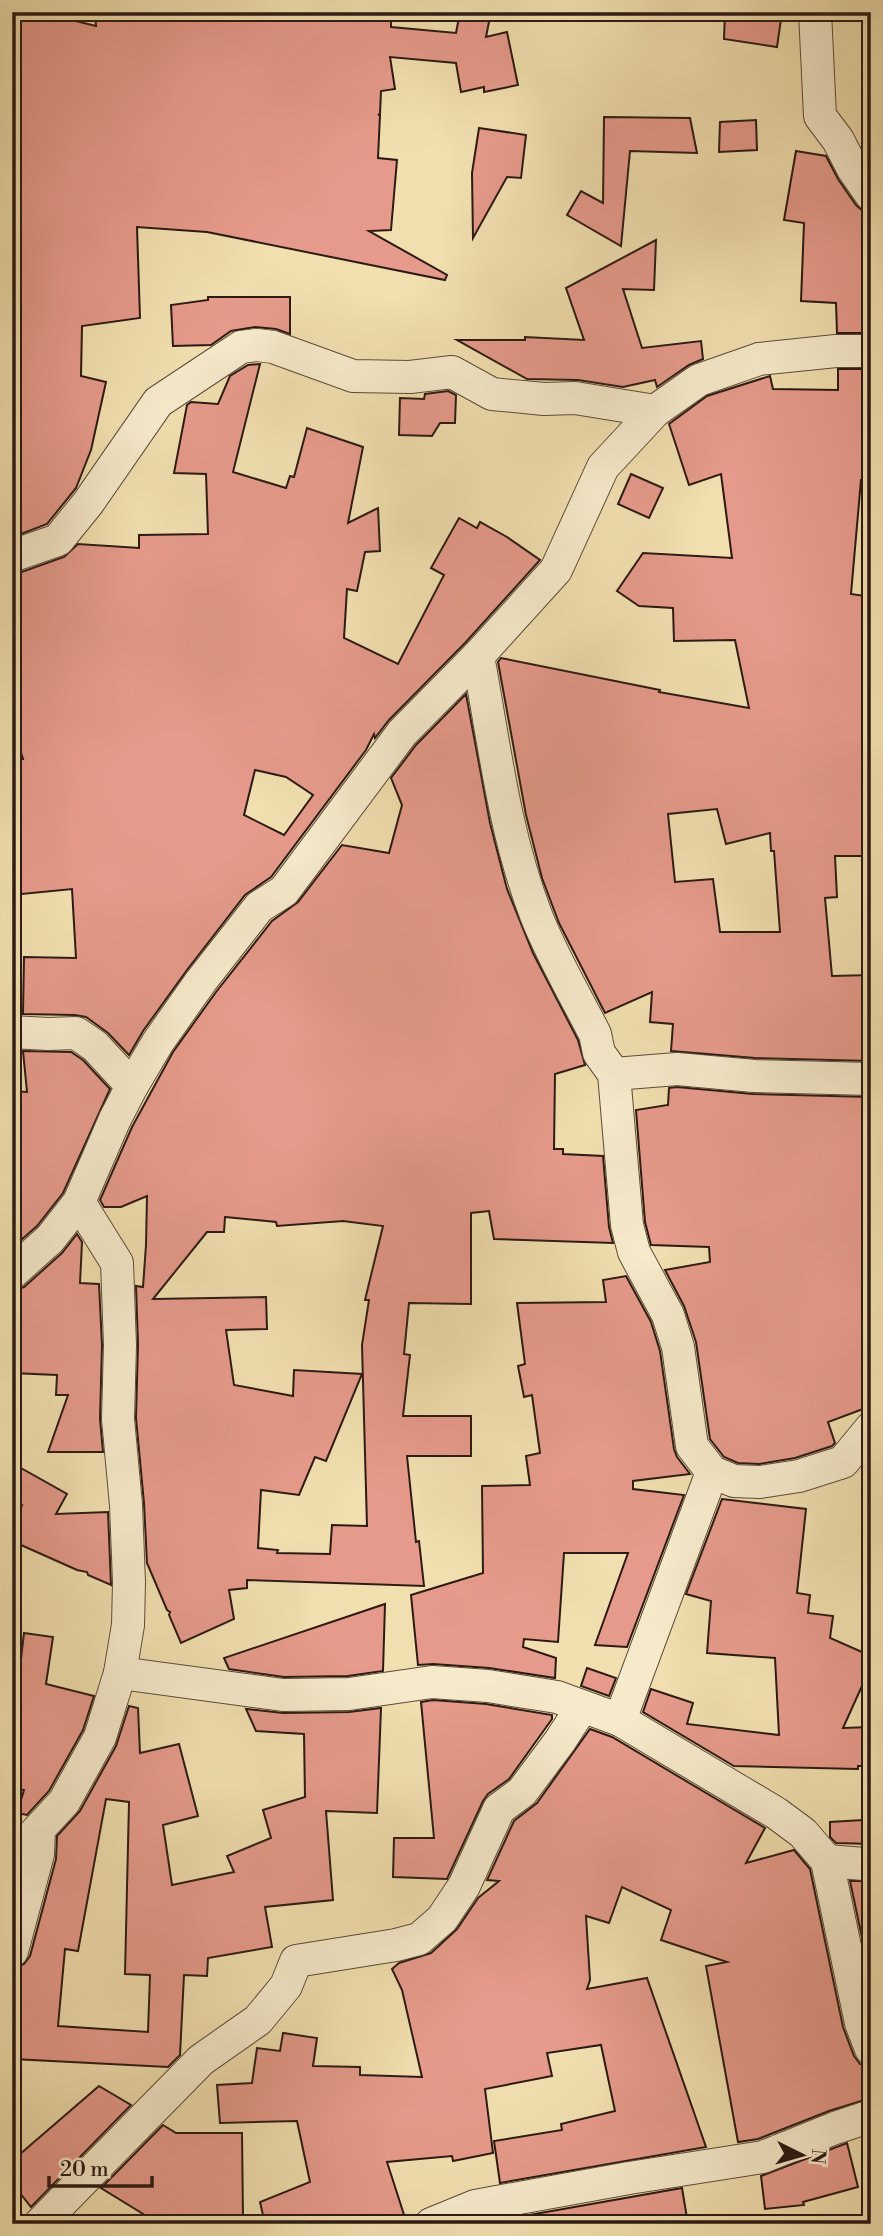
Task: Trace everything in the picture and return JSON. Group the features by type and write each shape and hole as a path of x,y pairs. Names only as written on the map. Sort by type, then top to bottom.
{"street":[{"path":"815,12 820,116 838,140 871,195"},
{"path":"12,556 58,540 88,503 158,402 241,347 273,347 353,376 410,377 452,372 492,394 544,399 575,398 655,411"},
{"path":"12,1273 50,1239 79,1202 114,1119 132,1086 158,1042 201,981 259,907 284,891 402,733 478,656 556,570 603,467 655,411 699,380 759,359 836,351 871,351"},
{"path":"478,656 512,832 536,916 595,1034 599,1053 614,1074 627,1225 634,1252 668,1315 678,1347 692,1446 712,1472 734,1481 760,1482 799,1476 843,1462 871,1428"},
{"path":"12,1032 76,1033 95,1046 132,1086"},
{"path":"614,1074 677,1069 754,1076 871,1079"},
{"path":"12,1858 64,1802 100,1737 120,1673 128,1625 130,1582 118,1419 120,1345 117,1263 79,1202"},
{"path":"620,1720 712,1472"},
{"path":"120,1673 283,1695 349,1694 432,1682 557,1696 620,1720 776,1814 803,1833 827,1861 861,2024 871,2049"},
{"path":"40,2224 201,2060 258,2020 286,1986 296,1961 419,1939 442,1919 464,1886 499,1808 522,1792 582,1707"},
{"path":"12,1951 38,1854 39,1829"},
{"path":"827,1861 863,1864 871,1862"},
{"path":"430,2224 629,2178 763,2157 835,2127 871,2116"}],"building":[{"path":"12,12 39,12 96,26 95,13 299,12 353,16 353,12 391,12 391,27 456,33 460,12 491,12 486,37 507,32 518,85 484,92 484,87 461,92 456,63 390,57 395,89 381,91 378,158 397,160 391,230 369,231 447,275 445,280 207,232 137,227 140,318 82,326 81,376 106,382 91,450 76,488 47,524 21,534 21,530 12,529"},
{"path":"725,12 782,12 777,47 724,39"},
{"path":"604,117 690,118 697,153 630,151 621,246 567,215 581,191 603,203"},
{"path":"756,120 757,150 719,152 720,122"},
{"path":"479,128 526,135 521,178 507,177 473,238 472,173"},
{"path":"796,151 826,156 856,205 871,213 871,333 837,333 836,303 801,301 804,223 784,220"},
{"path":"656,240 654,290 623,289 642,348 701,341 703,359 689,365 657,387 655,380 623,387 578,380 527,379 457,340 525,340 525,337 584,340 566,288"},
{"path":"208,297 290,297 290,334 276,329 255,327 231,331 211,345 173,346 171,305 208,300"},
{"path":"260,364 233,472 286,488 290,476 294,477 307,428 363,447 348,523 378,508 380,551 365,552 357,591 347,589 344,638 398,664 444,575 431,568 459,518 477,528 480,522 540,560 375,738 374,734 366,750 271,877 245,895 187,970 129,1055 108,1033 86,1017 23,1014 24,957 76,958 72,889 12,895 12,759 23,759 12,724 12,603 16,574 64,557 78,544 139,548 139,535 208,534 206,474 174,473 187,405 191,402 218,404 230,376 248,365","holes":["255,770 286,777 313,795 284,835 244,815"]},
{"path":"838,369 871,369 871,480 861,480 851,594 871,597 871,856 835,856 837,897 825,898 832,976 871,975 871,1061 755,1058 671,1051 673,1024 650,1022 652,992 605,1013 559,923 542,878 526,815 498,662 501,658 660,690 659,692 749,708 735,640 674,641 673,608 639,606 617,591 643,553 732,558 721,474 689,485 669,424 707,396 770,376 773,389 838,390","holes":["717,809 726,844 770,833 771,851 774,851 780,932 720,932 713,879 675,882 668,814"]},
{"path":"448,391 456,395 455,423 440,423 432,436 399,435 400,398 424,399 425,394"},
{"path":"631,474 663,488 649,518 618,504"},
{"path":"466,694 490,823 507,889 533,953 578,1040 585,1065 555,1074 554,1149 563,1149 563,1154 603,1156 609,1227 613,1243 494,1239 489,1211 471,1213 471,1304 409,1303 404,1354 410,1355 403,1416 471,1416 471,1456 407,1456 416,1542 419,1541 424,1586 247,1580 247,1588 229,1590 234,1619 181,1643 147,1563 136,1418 136,1286 143,1287 147,1196 121,1207 104,1207 100,1200 132,1127 173,1052 272,921 298,902 342,845 389,853 402,805 391,778 416,745","holes":["225,1217 276,1222 277,1226 343,1221 383,1226 365,1300 369,1300 362,1345 367,1526 332,1525 330,1554 277,1553 278,1550 258,1548 261,1490 299,1495 315,1457 326,1461 362,1374 294,1370 293,1396 234,1385 226,1330 267,1329 266,1297 153,1299 207,1232 224,1232"]},
{"path":"23,1051 71,1052 83,1060 110,1089 63,1193 37,1226 12,1248 12,1091 27,1092"},
{"path":"669,1088 753,1094 871,1097 871,1406 828,1422 835,1443 832,1446 795,1458 759,1464 738,1463 724,1457 710,1439 696,1342 684,1306 665,1270 710,1262 709,1247 651,1245 645,1222 636,1110 668,1105"},
{"path":"77,1234 82,1242 80,1283 99,1284 102,1345 100,1419 103,1452 48,1452 68,1395 56,1395 57,1375 12,1373 12,1291 24,1287 62,1253"},
{"path":"626,1276 651,1322 660,1351 674,1449 690,1474 633,1481 633,1489 684,1495 627,1647 595,1645 628,1553 564,1553 558,1642 524,1639 523,1647 556,1658 555,1678 489,1668 418,1665 411,1595 483,1573 482,1486 530,1485 526,1456 540,1453 532,1395 524,1397 518,1366 525,1364 517,1303 606,1302 603,1280"},
{"path":"12,1463 67,1494 56,1514 108,1512 111,1585 88,1575 87,1572 12,1541 12,1527 22,1505 12,1500"},
{"path":"722,1499 806,1509 797,1593 810,1595 808,1613 833,1616 830,1638 871,1656 871,1666 843,1728 871,1727 871,1766 858,1766 858,1769 734,1766 643,1712 651,1689 693,1703 687,1724 779,1735 775,1658 707,1653 711,1601 686,1594"},
{"path":"385,1604 383,1671 348,1676 284,1677 229,1669 224,1658"},
{"path":"24,1633 53,1637 46,1684 94,1696 83,1730 49,1791 27,1815 17,1813 24,1790 12,1788 12,1684 18,1685"},
{"path":"587,1668 616,1678 609,1696 581,1686"},
{"path":"433,1700 486,1704 552,1715 552,1719 509,1779 488,1794 483,1801 447,1879 393,1877 394,1838 434,1838 421,1702"},
{"path":"129,1706 138,1708 140,1753 179,1744 198,1816 163,1825 172,1885 234,1872 227,1856 271,1838 263,1810 305,1797 304,1734 256,1731 246,1709 283,1713 349,1712 381,1708 377,1813 326,1811 333,1900 265,1907 272,1947 208,1958 207,1976 184,1975 180,2055 168,2067 13,2059 16,2017 12,2016 12,1969 24,1964 30,1956 56,1859 57,1836 80,1811 116,1746","holes":["106,1799 129,1802 125,1974 150,1975 148,2032 58,2026 65,1949 78,1951"]},
{"path":"590,1729 612,1737 765,1828 746,1863 794,1850 810,1869 843,2027 854,2056 860,2064 871,2067 871,2098 829,2111 758,2139 738,2142 706,1966 727,1962 661,1940 671,1910 622,1887 609,1923 586,1916 590,1980 587,1989 647,1978 706,2147 500,2183 494,2141 562,2130 561,2124 615,2111 601,2045 547,2053 552,2076 485,2089 493,2153 453,2161 452,2156 387,2162 407,2224 265,2224 260,2202 310,2182 297,2121 220,2123 217,2085 252,2083 257,2048 280,2051 283,2033 317,2038 313,2066 360,2067 360,2075 422,2077 402,1990 392,1969 399,1963 431,1953 457,1929 478,1898 499,1881 487,1880 514,1821 537,1803"},
{"path":"863,1820 863,1823 871,1822 871,1844 836,1843 830,1837 830,1822"},
{"path":"850,1881 871,1881 871,1980"},
{"path":"99,2086 131,2105 31,2207 12,2183 12,2161"},
{"path":"163,2125 176,2133 242,2133 243,2217 179,2221 179,2224 148,2224 148,2217 101,2188"},
{"path":"847,2143 858,2187 803,2202 804,2205 765,2209 761,2176"},
{"path":"682,2188 688,2224 506,2224 506,2219"}]}
